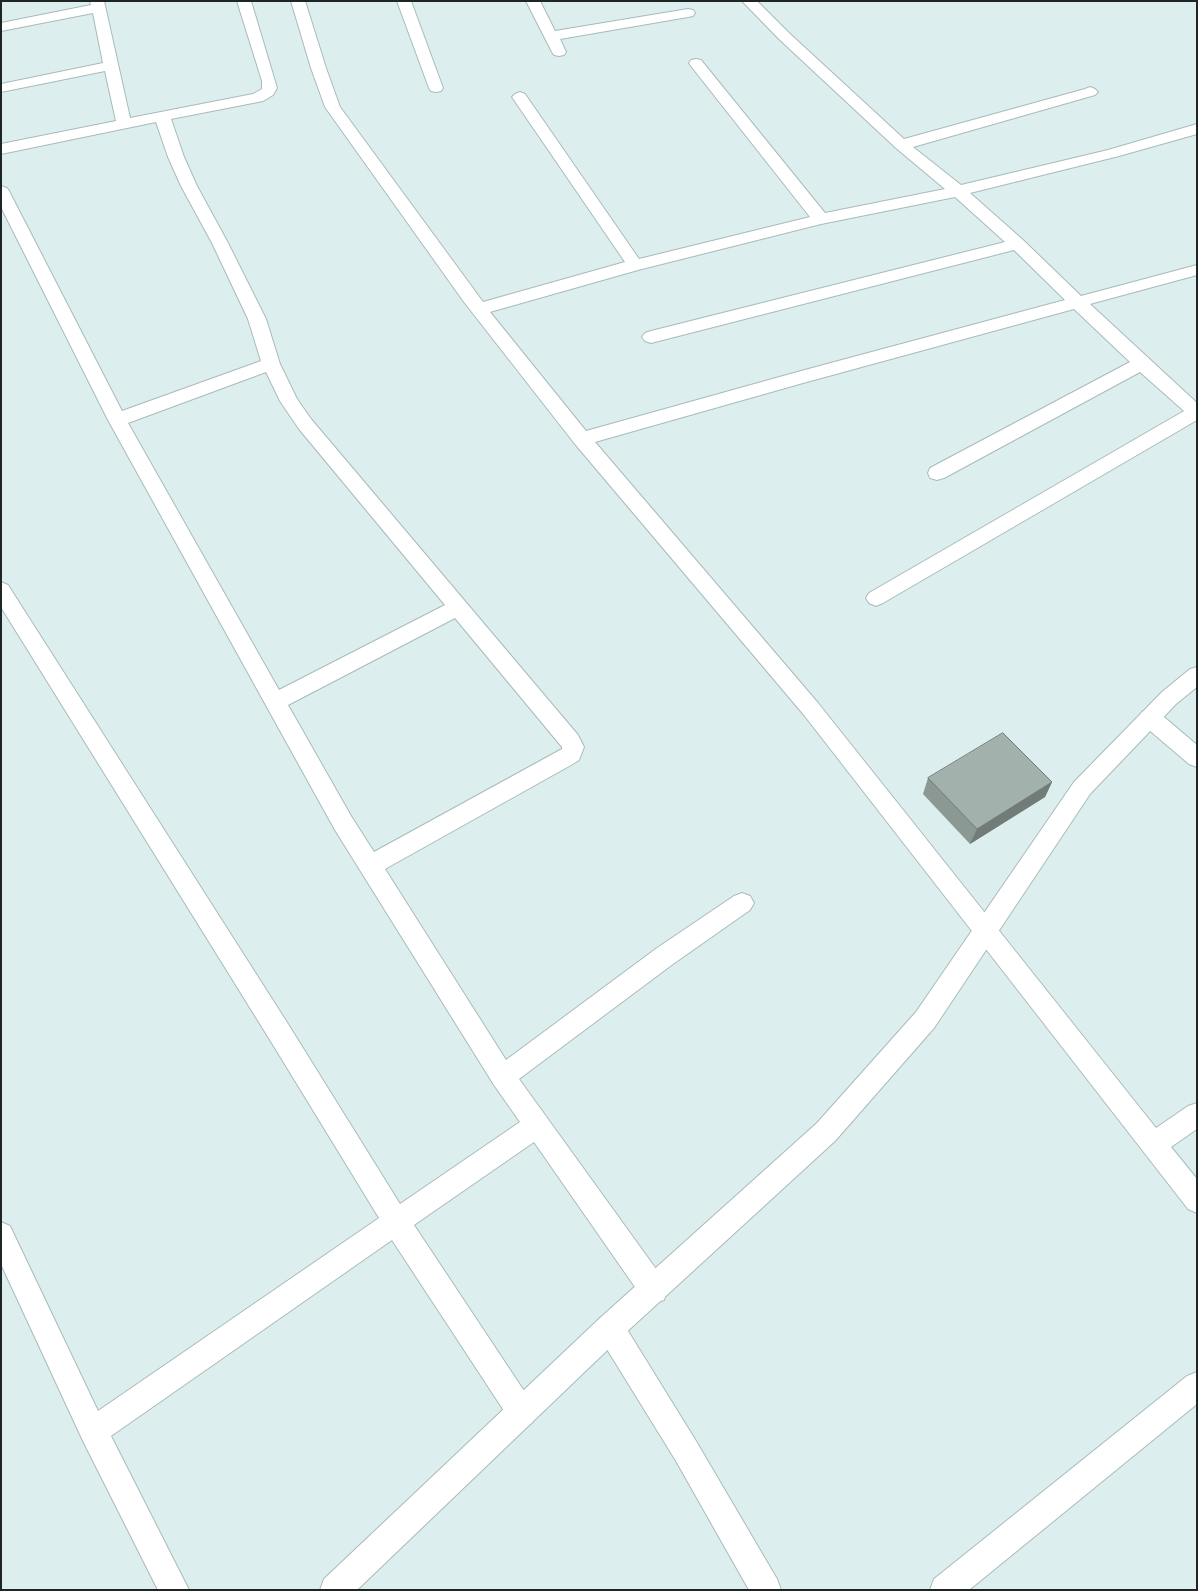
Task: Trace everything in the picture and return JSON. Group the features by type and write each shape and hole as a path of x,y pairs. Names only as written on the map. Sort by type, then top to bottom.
{"street":[{"path":"1,149 258,98 268,92 270,88 269,81 244,1"},
{"path":"298,1 321,79 332,107 440,258 582,439 811,709 1197,1200"},
{"path":"404,1 436,88"},
{"path":"533,1 559,52"},
{"path":"749,1 784,36 901,145 958,191 1017,244 1076,302 1197,412 876,598"},
{"path":"1,27 98,4 110,66 124,124"},
{"path":"551,36 688,13"},
{"path":"696,63 820,220"},
{"path":"1,88 110,66"},
{"path":"901,145 1090,92"},
{"path":"520,97 635,265"},
{"path":"162,116 176,157 189,186 220,243 257,319 271,364 289,401 305,424 570,741 573,747 571,754 370,866"},
{"path":"479,309 635,265 820,220 958,191 1113,153 1197,129"},
{"path":"1,191 117,420 343,822 503,1077 654,1290"},
{"path":"651,337 1017,244"},
{"path":"582,439 801,377 1197,270"},
{"path":"937,473 1142,363"},
{"path":"117,420 271,364"},
{"path":"1,590 275,1026 396,1222 522,1413"},
{"path":"275,702 459,608"},
{"path":"335,1590 610,1328 654,1290 826,1132 925,1020 1082,788 1169,698 1197,675"},
{"path":"1150,718 1197,758"},
{"path":"503,1077 665,956 742,903"},
{"path":"1153,1144 1197,1115"},
{"path":"93,1430 537,1125"},
{"path":"1,1235 93,1430 174,1590"},
{"path":"610,1328 686,1451 766,1590"},
{"path":"945,1590 1197,1386"}],"building":[{"path":"1003,733 1052,782 977,829 928,778"}]}
